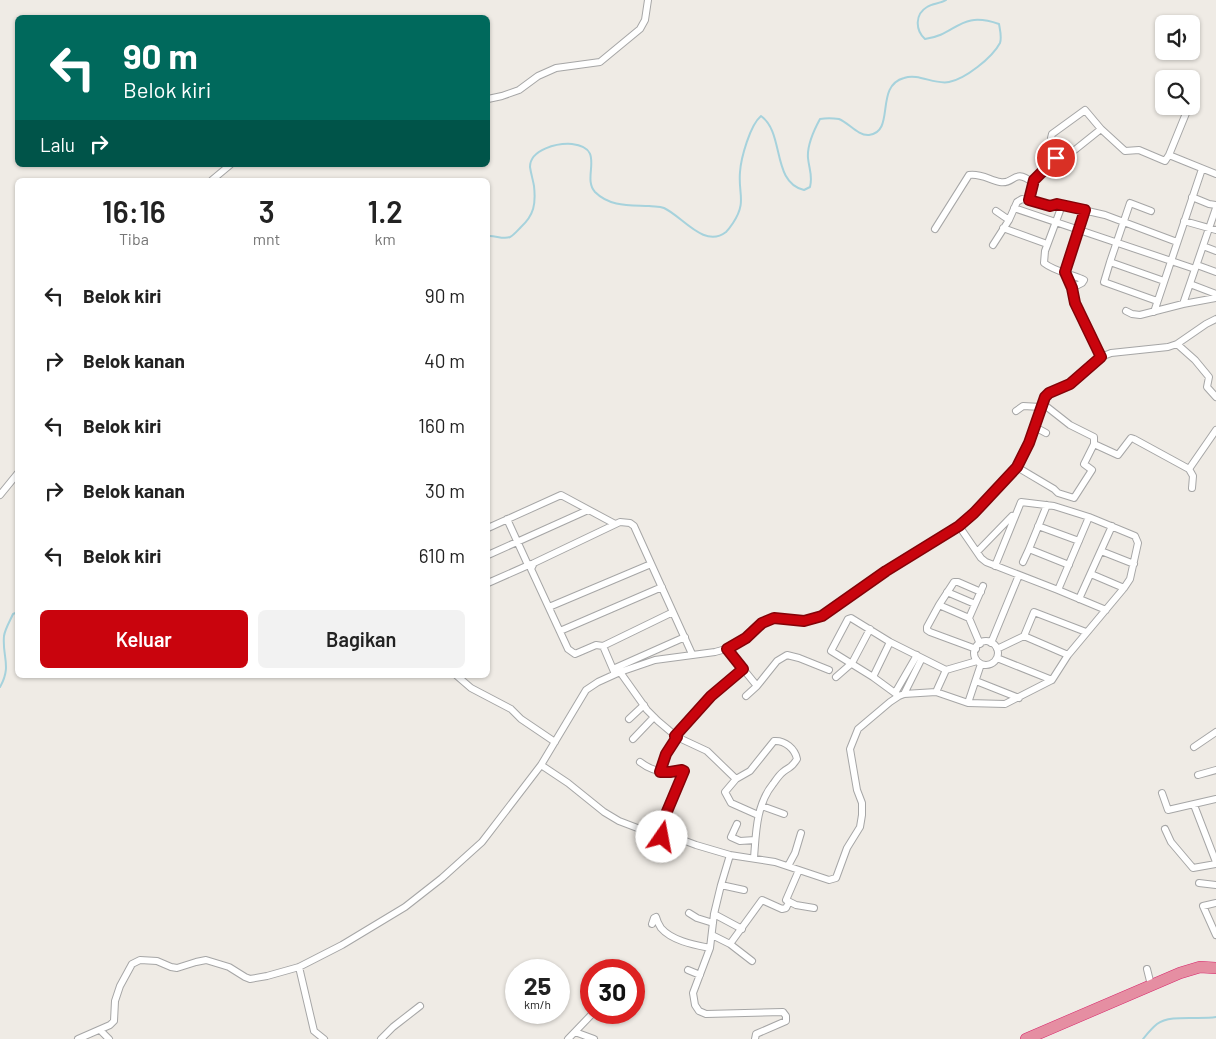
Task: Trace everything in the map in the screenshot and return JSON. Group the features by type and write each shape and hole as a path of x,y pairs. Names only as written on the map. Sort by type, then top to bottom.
{"highway":[{"path":"1026,1039 1193,969 1200,967 1216,968"}],"street":[{"path":"490,99 519,90 538,76 556,68 600,62 640,29 646,16 648,0"},
{"path":"1068,155 1051,138 1052,134 1085,110 1101,129 1125,151 1139,150 1165,161 1185,115"},
{"path":"1029,200 1033,183 1053,160 1068,155 1101,129"},
{"path":"1169,155 1216,174"},
{"path":"214,178 227,167"},
{"path":"1154,312 1202,168"},
{"path":"935,229 969,175 981,176 1003,183 1021,176 1033,183"},
{"path":"1183,304 1203,246 1213,229 1216,206 1192,197"},
{"path":"993,245 1020,199 1050,206 1057,204 1085,210 1177,242"},
{"path":"1151,211 1130,203 1104,282 1157,301"},
{"path":"1014,208 1171,261 1216,272"},
{"path":"1061,208 1048,244 1044,264 1084,280 1072,288"},
{"path":"1085,210 1065,272 1072,288 1075,303 1101,357"},
{"path":"996,211 1009,220"},
{"path":"1184,221 1213,229"},
{"path":"1003,228 1048,244"},
{"path":"1203,246 1216,251"},
{"path":"1110,262 1164,281"},
{"path":"1190,284 1216,296"},
{"path":"1126,311 1136,315 1154,312 1216,296"},
{"path":"616,672 655,660 727,649 746,638 762,623 774,618 804,621 822,616 886,571 959,526 974,513 1017,467 1029,443 1041,405 1049,393 1070,384 1101,357 1111,353 1164,348 1177,344 1216,319"},
{"path":"1177,344 1195,360 1209,377 1208,387 1216,397"},
{"path":"1016,411 1024,406 1041,405 1070,425 1094,437 1094,444 1084,464 1092,470 1074,498 1056,492 1017,467"},
{"path":"1035,427 1046,433"},
{"path":"1189,469 1216,430"},
{"path":"1094,444 1118,455 1131,438 1134,439 1189,469 1193,476 1192,488"},
{"path":"0,495 15,477"},
{"path":"490,527 561,495 615,524"},
{"path":"991,643 997,649 997,658 990,664 979,662 946,670 890,642 848,618 831,650 832,653 900,694 936,692 968,703 1006,704 1052,680 1068,655 1130,579 1138,539 1136,536 1090,517 1047,505 1021,502 995,566"},
{"path":"1023,562 1047,505"},
{"path":"490,554 588,510"},
{"path":"977,552 1016,512"},
{"path":"1058,590 1090,517"},
{"path":"507,519 517,542 531,564 548,607 572,653 580,653 596,645 603,646 673,612"},
{"path":"490,582 615,524 625,522 634,526 692,654"},
{"path":"959,526 986,562 1106,610"},
{"path":"1038,526 1079,541"},
{"path":"1079,599 1112,526"},
{"path":"1029,549 1069,565"},
{"path":"1101,551 1134,564"},
{"path":"548,607 651,564"},
{"path":"1091,574 1124,588"},
{"path":"991,643 1019,575"},
{"path":"968,703 976,681 979,662 975,655 978,646 969,618 982,589 955,582 938,605 927,627 928,631 978,646 991,643"},
{"path":"560,631 662,587"},
{"path":"947,592 975,604"},
{"path":"938,605 969,618"},
{"path":"997,649 1024,636 1033,613 1036,612 1086,632"},
{"path":"836,677 852,664 870,629"},
{"path":"1024,636 1068,655"},
{"path":"78,1039 101,1030 114,1021 115,1000 120,986 132,964 140,960 157,961 171,968 177,968 206,960 229,967 250,979 267,976 299,967 361,934 405,907 430,888 482,842 541,765 586,690 616,672 685,637"},
{"path":"873,677 890,642"},
{"path":"603,646 616,672 654,717 676,736 707,751 736,780"},
{"path":"727,649 757,686"},
{"path":"746,696 757,686 777,661 788,655 829,670"},
{"path":"541,765 619,821 662,837 680,838 730,855 754,858 788,866 829,880 836,878 847,848 860,827 862,815 862,803 850,749 851,743 858,729 900,694 919,657"},
{"path":"997,658 1052,680"},
{"path":"660,772 666,754 676,736 711,696 743,669"},
{"path":"936,692 946,670"},
{"path":"459,678 471,688 511,709 521,719 555,742"},
{"path":"976,681 1019,698"},
{"path":"629,719 644,705"},
{"path":"633,739 654,717"},
{"path":"1194,747 1216,732"},
{"path":"754,858 758,814 766,792 783,772 791,768 796,760 794,751 780,740 774,741 750,771 736,780 725,792 729,800 740,808 758,814"},
{"path":"640,762 660,772 684,771 663,821 662,837"},
{"path":"1198,775 1216,770"},
{"path":"1162,793 1167,810 1216,799"},
{"path":"1165,829 1171,842 1193,868 1216,863 1194,805"},
{"path":"762,806 784,814"},
{"path":"737,824 732,837 740,841 755,840"},
{"path":"788,866 795,853 800,833"},
{"path":"730,855 714,914 710,948 693,992 694,1000 695,1005 703,1013 708,1014 783,1012 786,1016 786,1021 756,1034 755,1039"},
{"path":"799,870 786,898 789,902 814,908"},
{"path":"1199,883 1216,885"},
{"path":"721,885 744,890"},
{"path":"730,944 762,900 782,909 786,908 789,902"},
{"path":"1215,931 1204,906 1216,903"},
{"path":"689,913 697,918 714,923"},
{"path":"714,914 742,929"},
{"path":"652,924 656,917 662,929 680,940 710,948"},
{"path":"712,935 730,944 752,961"},
{"path":"299,967 314,1031 324,1039"},
{"path":"1147,969 1151,985"},
{"path":"688,970 700,975"},
{"path":"381,1039 420,1006"},
{"path":"568,1039 583,1024"},
{"path":"101,1030 109,1039"},
{"path":"575,1032 594,1039"}],"waterway":[{"path":"490,236 510,237 525,223 531,214 535,198 530,167 531,161 546,148 566,144 582,147 588,151 591,157 591,186 601,197 614,203 664,208 701,234 710,237 726,232 740,209 742,159 753,127 761,116 773,134 782,168 787,177 794,185 804,190 810,187 809,148 813,133 820,119 839,119 857,131 869,135 877,132 882,126 887,99 895,83 910,77 949,82 963,77 991,55 1000,43 1001,36 999,24 986,20 966,22 936,37 925,39 918,27 920,14 929,6 946,0"},
{"path":"0,687 4,680 6,667 4,643 6,628 15,613"},
{"path":"1143,1039 1155,1026 1169,1019 1216,1017"}],"route":[{"path":"662,837 663,821 684,773 682,770 660,772 663,762 668,750 677,737 675,736 700,706 743,669 727,649 746,638 762,623 774,618 804,621 822,616 886,571 959,526 998,489 1017,467 1029,443 1045,397 1049,393 1070,384 1101,357 1075,303 1072,288 1065,272 1085,210 1057,204 1050,206 1029,200 1034,180 1056,158"}]}
